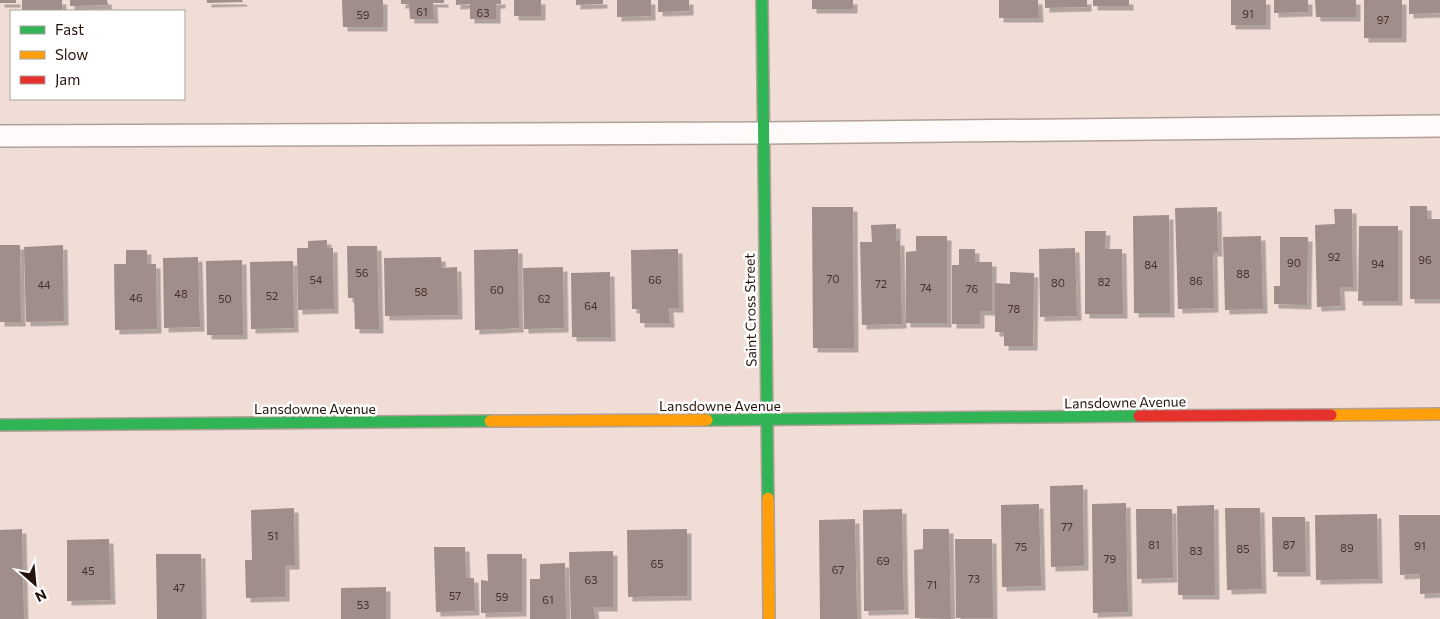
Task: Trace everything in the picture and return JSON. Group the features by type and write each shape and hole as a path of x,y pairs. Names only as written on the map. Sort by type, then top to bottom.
{"street":[{"name":"Saint Cross Street","path":"762,0 769,619"},
{"name":"Lansdowne Avenue","path":"0,425 1440,414"}],"lane":[{"path":"0,136 1440,126"}],"building":[{"path":"0,0 16,0 16,3 0,3"},
{"path":"22,0 62,0 62,10 22,10"},
{"path":"70,0 107,0 108,5 70,6"},
{"path":"207,0 242,0 243,2 207,3"},
{"path":"342,0 383,0 383,27 343,27"},
{"path":"401,0 444,0 444,3 433,3 434,19 410,19 409,4 401,4"},
{"path":"456,0 501,0 501,4 496,4 496,19 470,19 470,4 456,5"},
{"path":"514,0 541,0 541,16 514,16"},
{"path":"576,0 603,0 603,4 576,5"},
{"path":"617,0 651,0 651,16 617,17"},
{"path":"658,0 689,0 689,11 658,12"},
{"path":"812,0 853,0 853,9 812,9"},
{"path":"999,0 1038,0 1039,18 999,18"},
{"path":"1045,0 1087,0 1087,7 1045,8"},
{"path":"1093,0 1129,0 1129,6 1093,6"},
{"path":"1231,0 1266,0 1266,25 1231,25"},
{"path":"1274,0 1308,0 1308,12 1274,13"},
{"path":"1315,0 1356,0 1356,17 1316,17"},
{"path":"1364,0 1402,0 1402,38 1364,38"},
{"path":"1409,0 1440,0 1440,13 1409,14"},
{"path":"1410,206 1427,206 1427,219 1440,219 1440,299 1410,299"},
{"path":"812,207 853,207 854,348 813,348"},
{"path":"1217,207 1218,252 1213,252 1214,308 1178,309 1175,208"},
{"path":"1334,209 1352,209 1353,287 1340,287 1341,306 1317,307 1315,225 1335,224"},
{"path":"1169,215 1170,313 1134,313 1133,216"},
{"path":"896,224 896,241 900,241 902,324 862,325 860,242 872,242 871,225"},
{"path":"1359,226 1398,226 1398,301 1358,301"},
{"path":"1085,231 1106,231 1105,249 1122,249 1123,314 1085,314"},
{"path":"916,236 947,236 947,323 906,323 906,252 916,251"},
{"path":"1261,236 1263,309 1225,310 1223,237"},
{"path":"1280,237 1308,237 1307,305 1274,304 1274,286 1280,286"},
{"path":"327,240 327,248 333,248 334,309 298,310 297,248 308,248 308,241"},
{"path":"0,245 20,245 21,322 0,322"},
{"path":"63,245 64,321 26,322 24,247"},
{"path":"347,246 377,246 379,329 355,329 354,298 348,298"},
{"path":"1075,248 1077,316 1040,317 1039,249"},
{"path":"518,249 519,328 475,330 474,250"},
{"path":"678,249 679,308 669,308 670,323 640,323 640,309 632,309 631,250"},
{"path":"959,249 975,249 975,262 992,262 992,311 980,311 980,324 952,324 952,265 959,265"},
{"path":"126,250 147,250 147,264 156,264 157,329 115,330 114,264 126,264"},
{"path":"198,257 200,327 164,328 163,258"},
{"path":"441,257 442,268 457,267 458,315 385,316 384,258"},
{"path":"242,260 243,335 207,335 206,261"},
{"path":"293,261 294,328 251,329 250,262"},
{"path":"563,267 564,328 524,329 523,268"},
{"path":"610,272 611,337 572,337 571,273"},
{"path":"1010,272 1034,273 1033,346 1004,346 1004,332 995,332 995,283 1010,284"},
{"path":"1083,485 1084,566 1051,567 1050,486"},
{"path":"1126,503 1128,612 1093,613 1092,504"},
{"path":"1039,504 1041,586 1002,587 1001,505"},
{"path":"1214,505 1215,595 1178,595 1177,506"},
{"path":"294,508 295,565 285,565 285,597 246,598 245,560 252,560 251,510"},
{"path":"1225,508 1260,508 1262,589 1227,590"},
{"path":"902,509 904,610 864,611 863,510"},
{"path":"1136,509 1172,509 1173,578 1137,579"},
{"path":"1377,514 1378,579 1316,580 1315,515"},
{"path":"1399,515 1440,515 1440,593 1420,594 1420,574 1400,575"},
{"path":"1272,517 1305,517 1306,572 1273,572"},
{"path":"855,519 857,619 820,619 819,520"},
{"path":"22,529 24,619 0,619 0,530"},
{"path":"687,529 687,596 628,597 627,530"},
{"path":"923,529 949,529 951,619 915,618 914,550 923,549"},
{"path":"109,539 111,600 67,601 67,540"},
{"path":"955,539 992,539 993,618 956,618"},
{"path":"434,547 465,547 466,578 474,578 475,611 436,612"},
{"path":"613,551 613,607 594,607 595,619 571,619 569,552"},
{"path":"156,554 201,554 202,619 157,619"},
{"path":"487,554 522,554 522,612 481,613 481,580 488,581"},
{"path":"565,563 566,619 530,619 530,579 540,579 540,564"},
{"path":"386,587 386,619 341,619 341,588"}],"traffic: fast":[{"path":"762,0 768,498"},
{"path":"707,420 1139,416"},
{"path":"0,425 490,421"}],"traffic: slow":[{"path":"1331,415 1440,414"},
{"path":"490,421 707,420"},
{"path":"768,498 769,619"}],"traffic: jam":[{"path":"1139,416 1331,415"}]}
